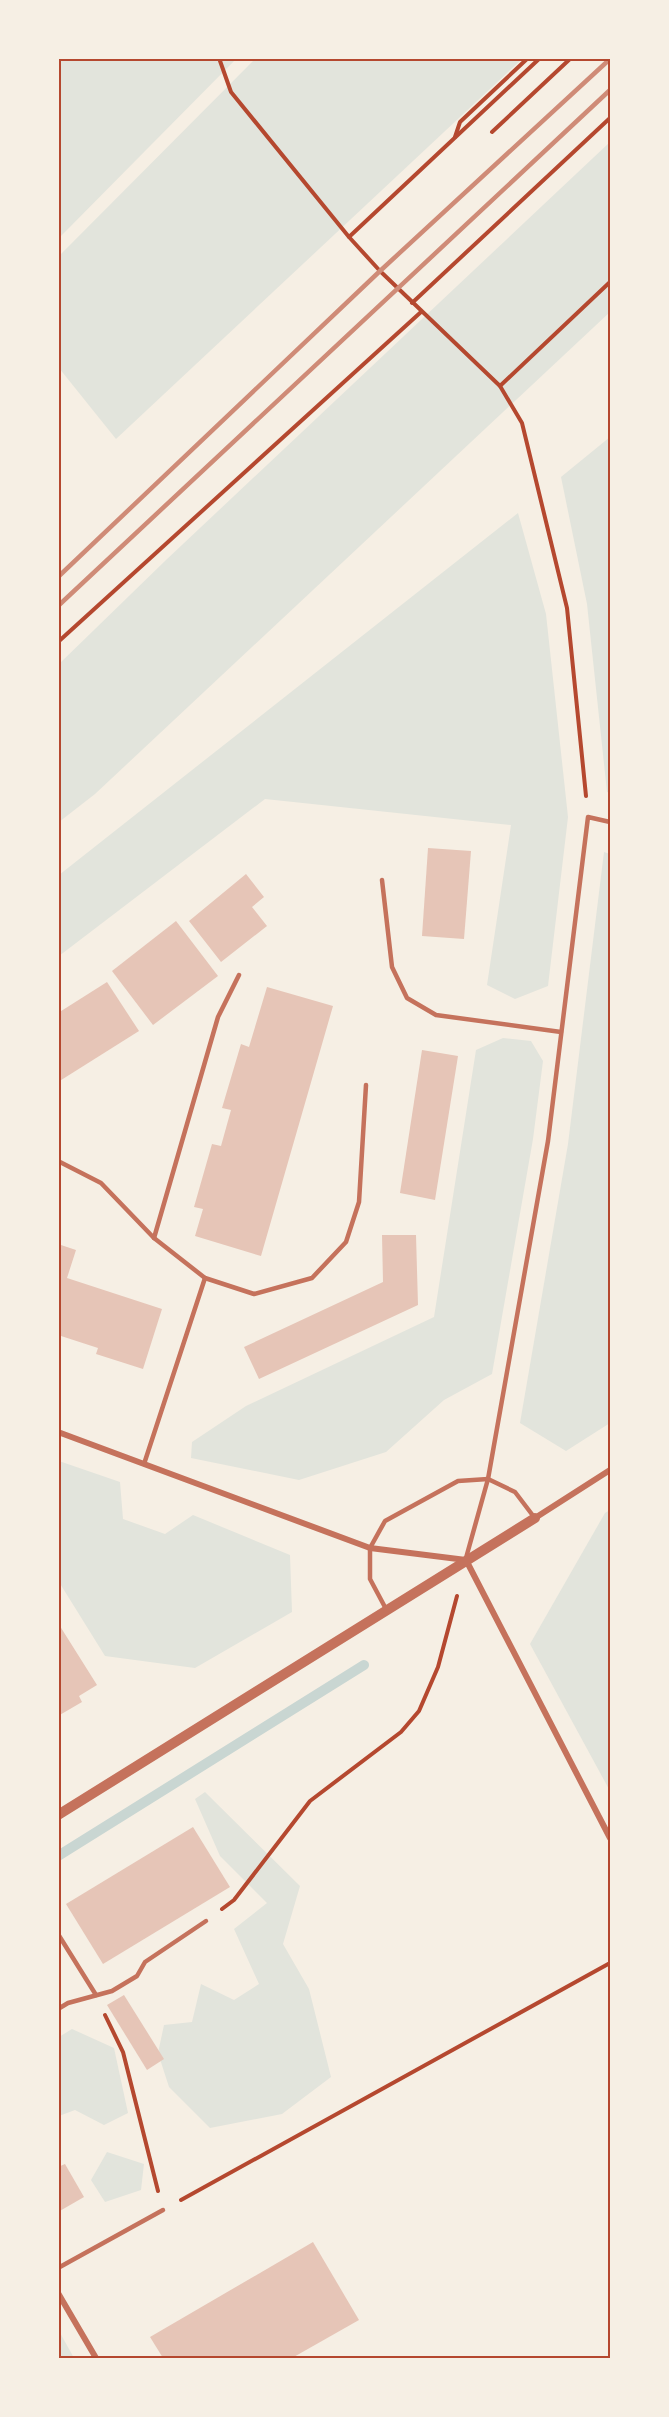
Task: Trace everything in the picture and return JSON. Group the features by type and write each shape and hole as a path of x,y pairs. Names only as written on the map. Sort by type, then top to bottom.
{"street":[{"path":"58,1431 370,1548 466,1560"},
{"path":"58,1815 610,1470"},
{"path":"466,1560 610,1838"},
{"path":"58,2293 96,2358"}],"lane":[{"path":"466,1560 488,1479 548,1141 588,818 610,822"},
{"path":"382,880 392,967 407,998 436,1016 561,1032"},
{"path":"154,1238 218,1017 239,975"},
{"path":"58,1161 101,1183 154,1238 205,1278 254,1294 312,1278 345,1242 359,1202 366,1085"},
{"path":"144,1464 205,1278"},
{"path":"387,1611 370,1578 370,1548 384,1521 458,1481 488,1479 515,1492 535,1518"},
{"path":"58,2009 68,2003 112,1991 137,1976 145,1962 206,1921"},
{"path":"58,1934 96,1995"},
{"path":"58,2268 162,2210"}],"path":[{"path":"219,58 231,92 350,237 421,312 500,386 522,423 567,608 588,818"},
{"path":"455,138 460,122 528,58"},
{"path":"350,237 540,58"},
{"path":"492,132 571,58"},
{"path":"412,303 610,118"},
{"path":"500,386 610,282"},
{"path":"58,642 421,312"},
{"path":"206,1921 234,1900 310,1801 401,1732 419,1711 438,1667 466,1560"},
{"path":"96,1995 123,2052 162,2210 610,1962"}],"shaded area":[{"path":"59,59 236,59 59,238"},
{"path":"255,59 522,59 116,439 59,368 58,257"},
{"path":"610,142 610,312 95,794 59,822 59,664 166,560"},
{"path":"610,437 610,793 607,792 587,604 561,477"},
{"path":"518,513 546,614 568,817 548,986 515,999 487,985 511,825 265,799 59,956 59,875"},
{"path":"604,852 610,854 610,1423 566,1451 520,1423 568,1144"},
{"path":"503,1038 531,1041 543,1061 533,1139 492,1374 444,1400 386,1452 299,1480 191,1458 192,1442 246,1406 434,1317 476,1050"},
{"path":"59,1461 120,1482 123,1519 165,1534 193,1515 290,1555 292,1612 195,1668 105,1656 59,1582"},
{"path":"610,1510 610,1791 530,1644 605,1513"},
{"path":"205,1792 300,1886 283,1944 309,1989 331,2077 282,2114 210,2128 169,2087 158,2053 164,2025 192,2022 201,1984 234,2000 259,1984 234,1929 267,1903 220,1856 195,1799"},
{"path":"72,2029 114,2048 128,2113 104,2125 75,2110 59,2116 59,2037"},
{"path":"107,2152 144,2164 141,2190 105,2202 91,2180"},
{"path":"59,2331 74,2358 59,2358"}],"building":[{"path":"428,848 471,851 464,939 422,936"},
{"path":"246,874 264,897 252,907 267,926 221,962 189,921"},
{"path":"176,921 218,976 153,1025 112,971"},
{"path":"107,982 139,1031 58,1082 58,1013"},
{"path":"267,987 333,1006 261,1256 195,1236 203,1209 194,1207 212,1144 221,1146 231,1110 222,1108 241,1044 249,1047"},
{"path":"422,1050 458,1056 435,1200 400,1193"},
{"path":"382,1235 416,1235 418,1305 259,1379 244,1347 383,1282"},
{"path":"58,1244 76,1250 67,1278 162,1309 143,1369 96,1354 98,1348 58,1335"},
{"path":"58,1623 97,1685 79,1696 82,1702 58,1716"},
{"path":"193,1827 230,1887 103,1964 66,1904"},
{"path":"124,1995 164,2059 147,2070 107,2005"},
{"path":"65,2164 84,2197 58,2212 58,2167"},
{"path":"313,2242 359,2320 292,2358 163,2358 150,2337"}],"waterway":[{"path":"58,1856 364,1665"}],"railway":[{"path":"58,577 380,271 610,59"},
{"path":"58,606 610,90"}]}
